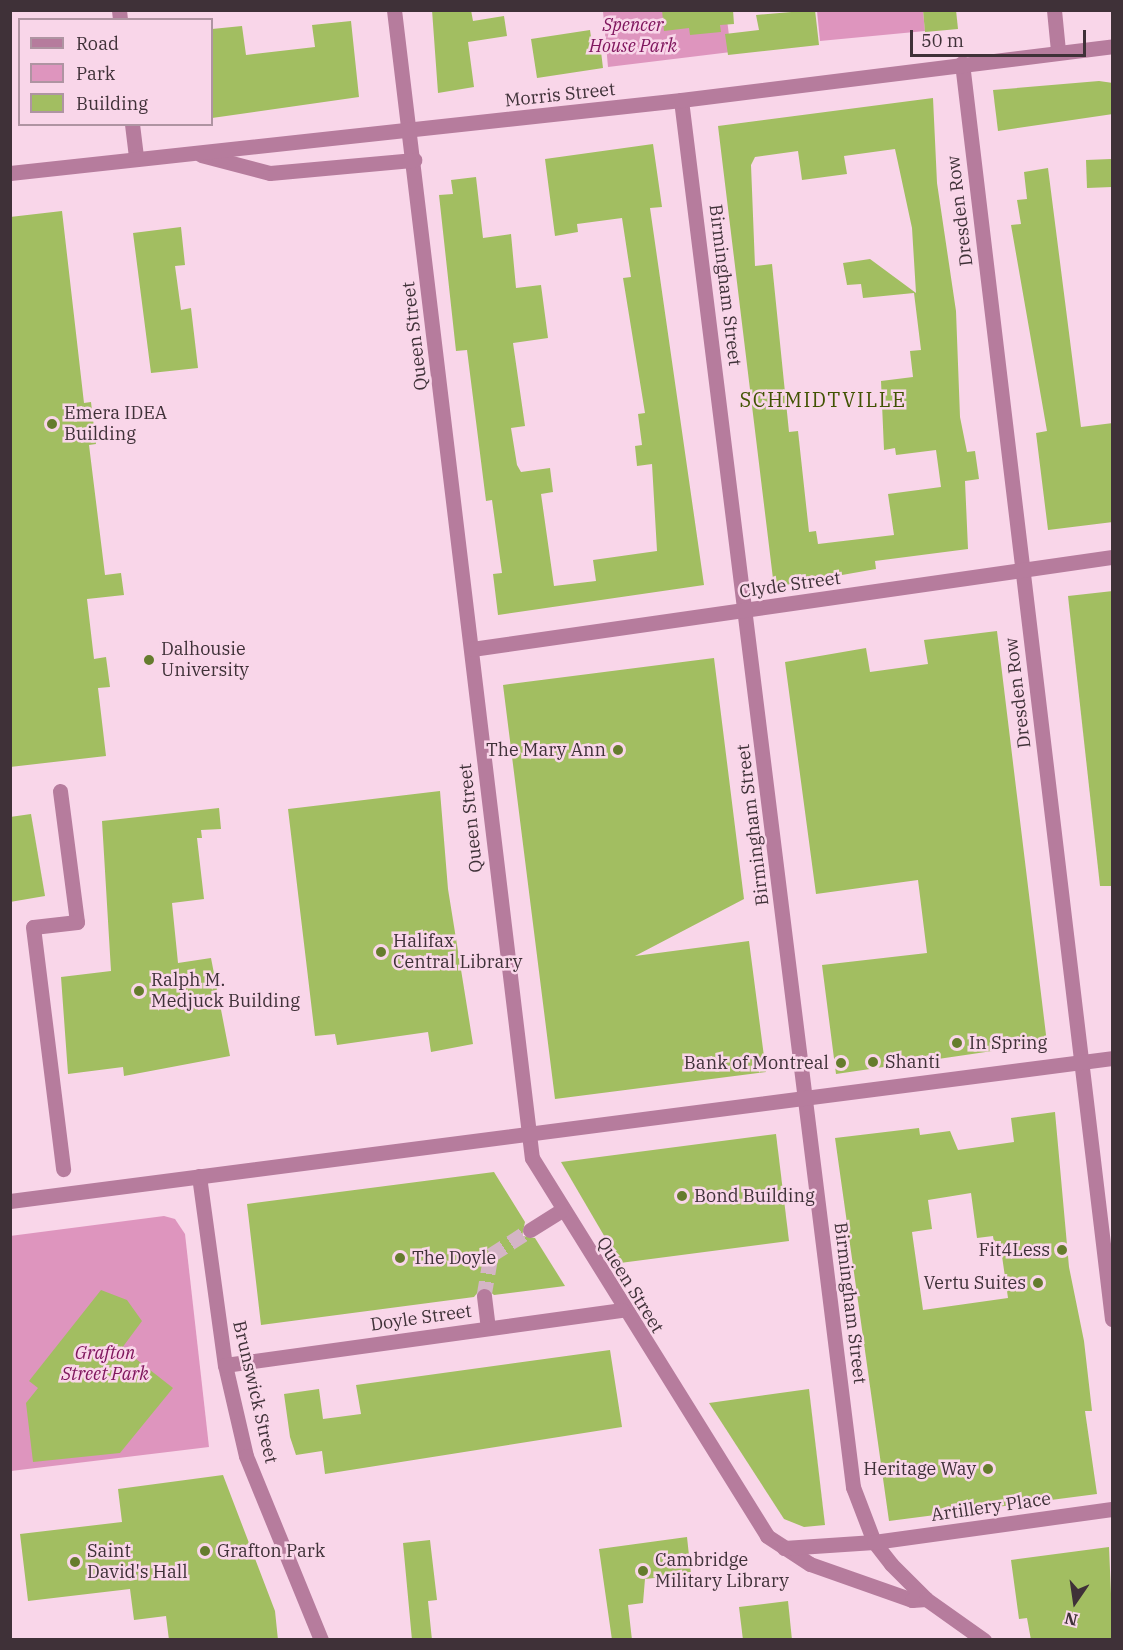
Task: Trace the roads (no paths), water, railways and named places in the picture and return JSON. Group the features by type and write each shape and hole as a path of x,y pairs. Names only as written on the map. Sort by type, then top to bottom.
{"street":[{"name":"Queen Street","path":"394,10 411,131 472,649 525,1134 532,1158 561,1211 754,1521 784,1548 810,1564 912,1600 926,1599"},
{"path":"1054,10 1058,51"},
{"name":"Morris Street","path":"10,173 136,156 411,131 681,100 1058,51 1113,46"},
{"name":"Dresden Row","path":"962,63 1113,1319"},
{"name":"Birmingham Street","path":"681,100 748,611 853,1487 874,1542"},
{"path":"132,126 136,156"},
{"path":"191,152 270,173 414,160"},
{"name":"Clyde Street","path":"472,649 1113,557"},
{"path":"60,790 77,922 33,927 63,1169"},
{"path":"10,1201 806,1100 1113,1058"},
{"name":"Brunswick Street","path":"199,1176 225,1365 246,1456 321,1640"},
{"path":"530,1230 561,1211"},
{"path":"484,1296 488,1328"},
{"name":"Doyle Street","path":"225,1365 622,1310"},
{"name":"Artillery Place","path":"874,1542 1113,1509"},
{"name":"Queen Street","path":"874,1542 926,1599 984,1640"},
{"path":"784,1548 874,1542"}],"tunnel":[{"path":"484,1296 491,1255 530,1230"}],"place":[{"name":"Emera IDEA Building","path":"52,424"},
{"name":"Dalhousie University","path":"149,660"},
{"name":"The Mary Ann","path":"618,750"},
{"name":"Halifax Central Library","path":"381,952"},
{"name":"Ralph M. Medjuck Building","path":"139,991"},
{"name":"In Spring","path":"957,1043"},
{"name":"Shanti","path":"873,1062"},
{"name":"Bank of Montreal","path":"841,1063"},
{"name":"Bond Building","path":"682,1196"},
{"name":"Fit4Less","path":"1062,1250"},
{"name":"The Doyle","path":"400,1258"},
{"name":"Vertu Suites","path":"1038,1283"},
{"name":"Heritage Way","path":"988,1469"},
{"name":"Grafton Park","path":"205,1551"},
{"name":"Saint David's Hall","path":"75,1562"},
{"name":"Cambridge Military Library","path":"643,1571"}],"district":[{"name":"SCHMIDTVILLE","path":"823,399"}],"park label":[{"name":"Spencer House Park","path":"633,36"},
{"name":"Grafton Street Park","path":"105,1364"}]}
